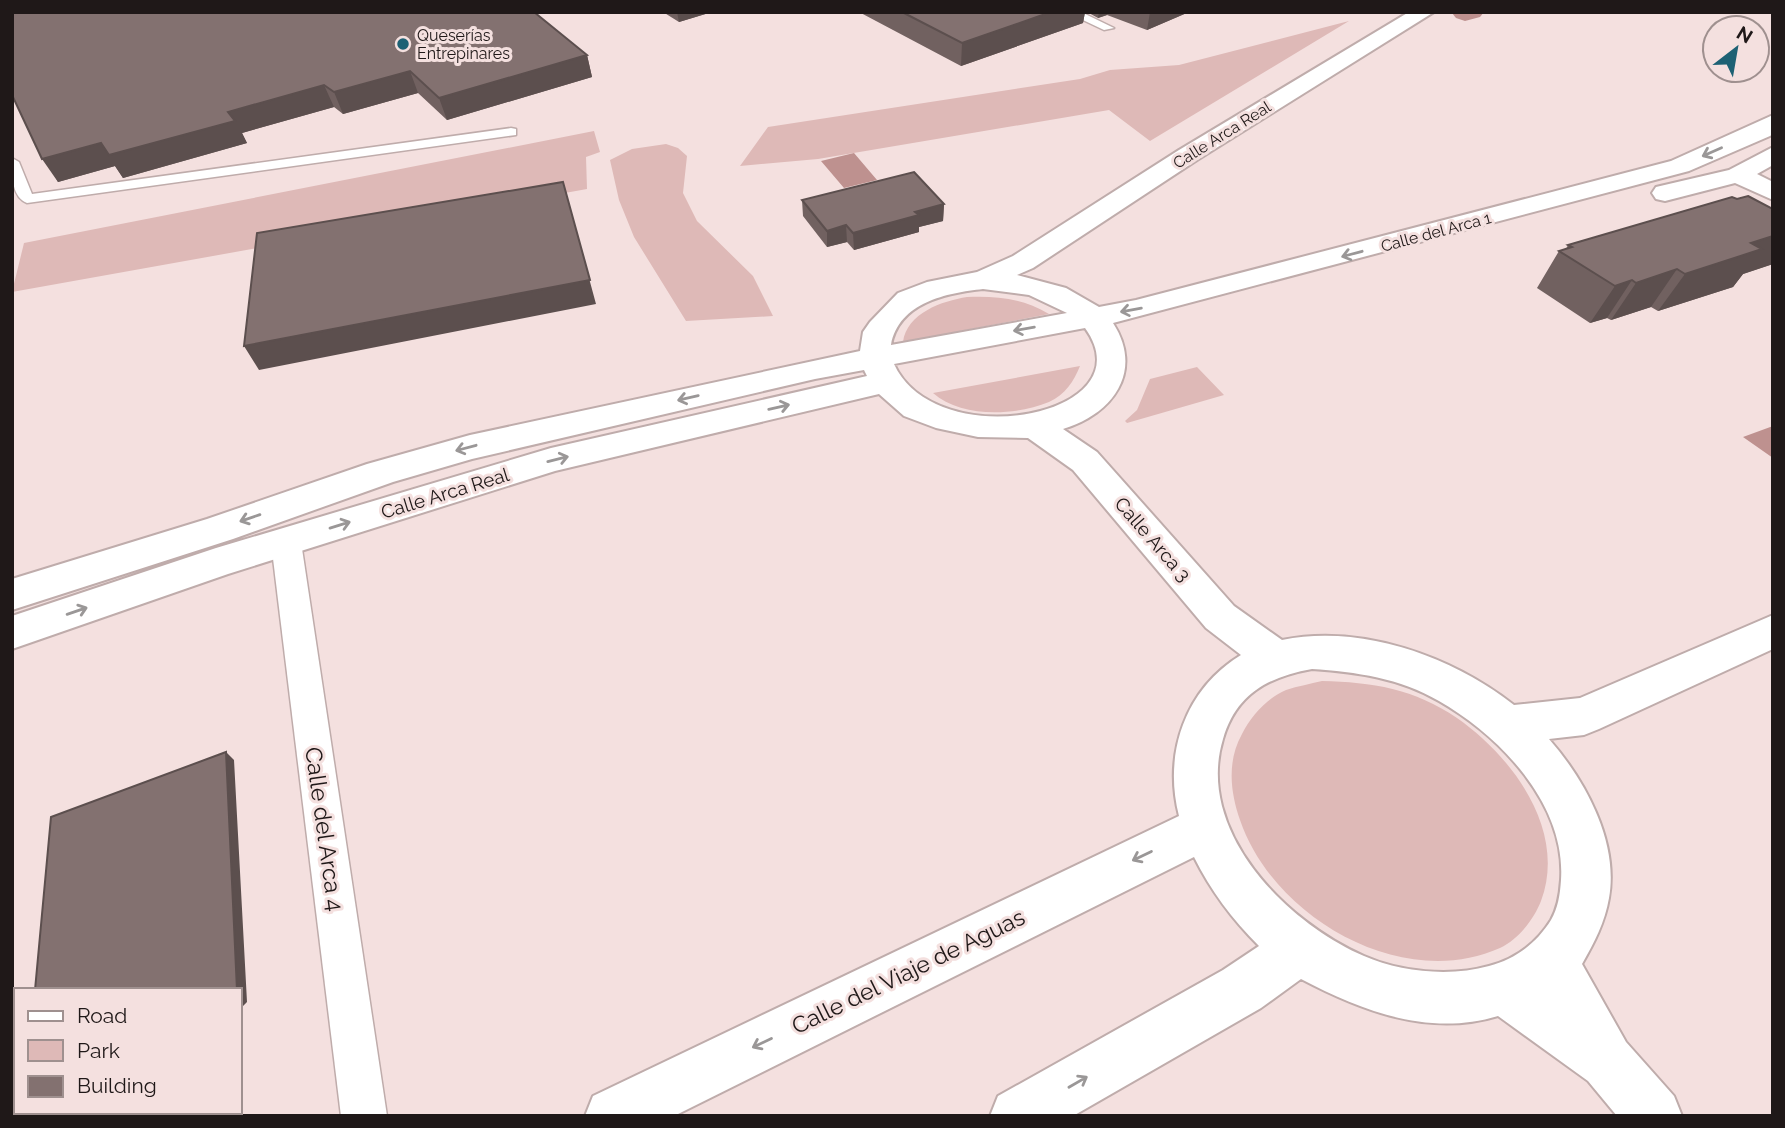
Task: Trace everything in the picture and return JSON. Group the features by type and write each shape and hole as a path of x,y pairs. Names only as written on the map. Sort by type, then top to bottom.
{"street":[{"name":"Calle Arca Real","path":"1020,273 1188,155 1424,12"},
{"name":"Calle del Arca 1","path":"1100,329 1138,310 1680,166 1760,131 1773,122"},
{"name":"Calle del Arca 1","path":"1100,329 1738,174 1773,154"},
{"path":"1738,174 1773,192"},
{"path":"1020,273 1040,289 1074,304 1100,329 1112,357 1108,380 1088,404 1069,416 1007,430 954,424 903,400 880,369 875,343 883,323 908,299 944,285 1020,273"},
{"name":"Calle Arca Real","path":"12,596 380,473 470,447 1100,329"},
{"name":"Calle Arca Real","path":"12,633 286,542 551,460 880,369"},
{"name":"Calle Arca 3","path":"1069,416 1085,461"},
{"name":"Calle Arca 3","path":"1034,426 1085,461 1260,667"},
{"name":"Calle del Arca 4","path":"286,542 365,1116"},
{"path":"1507,725 1584,716 1773,631"},
{"path":"1312,652 1351,653 1391,661 1431,676 1471,698 1507,725 1545,766 1569,806 1583,848 1586,890 1576,929 1553,962 1506,990 1458,999 1405,994 1350,976 1300,948 1258,911 1225,870 1204,828 1194,780 1198,737 1215,702 1260,667 1312,652"},
{"path":"1545,766 1584,716"},
{"name":"Calle del Viaje de Aguas","path":"615,1115 1204,828"},
{"path":"1018,1116 1242,989 1300,948"},
{"path":"1553,962 1607,1062 1654,1116"},
{"path":"1506,990 1607,1062"}],"lane":[{"path":"1070,12 1108,28"},
{"path":"12,163 19,200 511,132"}],"green space":[{"path":"1349,21 1150,141 1109,110 818,159 740,166 768,127 1080,79 1110,70 1179,65"},
{"path":"594,131 600,152 586,157 587,189 12,292 24,243"},
{"path":"666,144 678,148 687,156 683,193 697,221 753,276 773,316 686,321 634,237 619,200 610,160 632,149"},
{"path":"967,297 1009,299 1029,304 1049,314 903,342 911,323 918,316 937,305"},
{"path":"1080,366 1072,382 1060,396 1035,407 1020,410 973,411 958,407 933,393"},
{"path":"1197,367 1224,395 1127,423 1125,421 1137,410 1150,379"},
{"path":"1322,681 1376,686 1425,700 1457,718 1478,734 1515,775 1530,798 1541,823 1547,848 1547,875 1541,901 1534,915 1525,928 1507,944 1462,959 1422,960 1383,952 1345,937 1311,915 1281,887 1257,855 1240,820 1234,798 1232,765 1237,744 1250,721 1272,698 1286,690"}],"shaded area":[{"path":"854,153 877,180 844,188 821,161"},
{"path":"1773,426 1773,458 1743,437"}],"building":[{"path":"12,12 534,12 587,55 439,98 410,71 334,92 324,85 228,112 235,121 109,155 101,143 42,159 12,95"},
{"path":"902,12 1051,12 962,43"},
{"path":"914,172 944,204 915,212 919,215 853,233 846,225 827,231 802,200"},
{"path":"563,182 590,280 244,346 257,233"},
{"path":"1748,196 1773,209 1773,236 1751,243 1762,249 1685,274 1677,269 1636,283 1632,280 1615,286 1559,251 1572,247 1568,245 1732,197 1737,199"},
{"path":"226,752 237,988 35,988 51,817"},
{"path":"12,1107 14,1114 128,1114 12,1116"}],"waterway":[{"path":"1465,13 1471,12"}],"place":[{"name":"Queserías Entrepinares","path":"403,44"}]}
